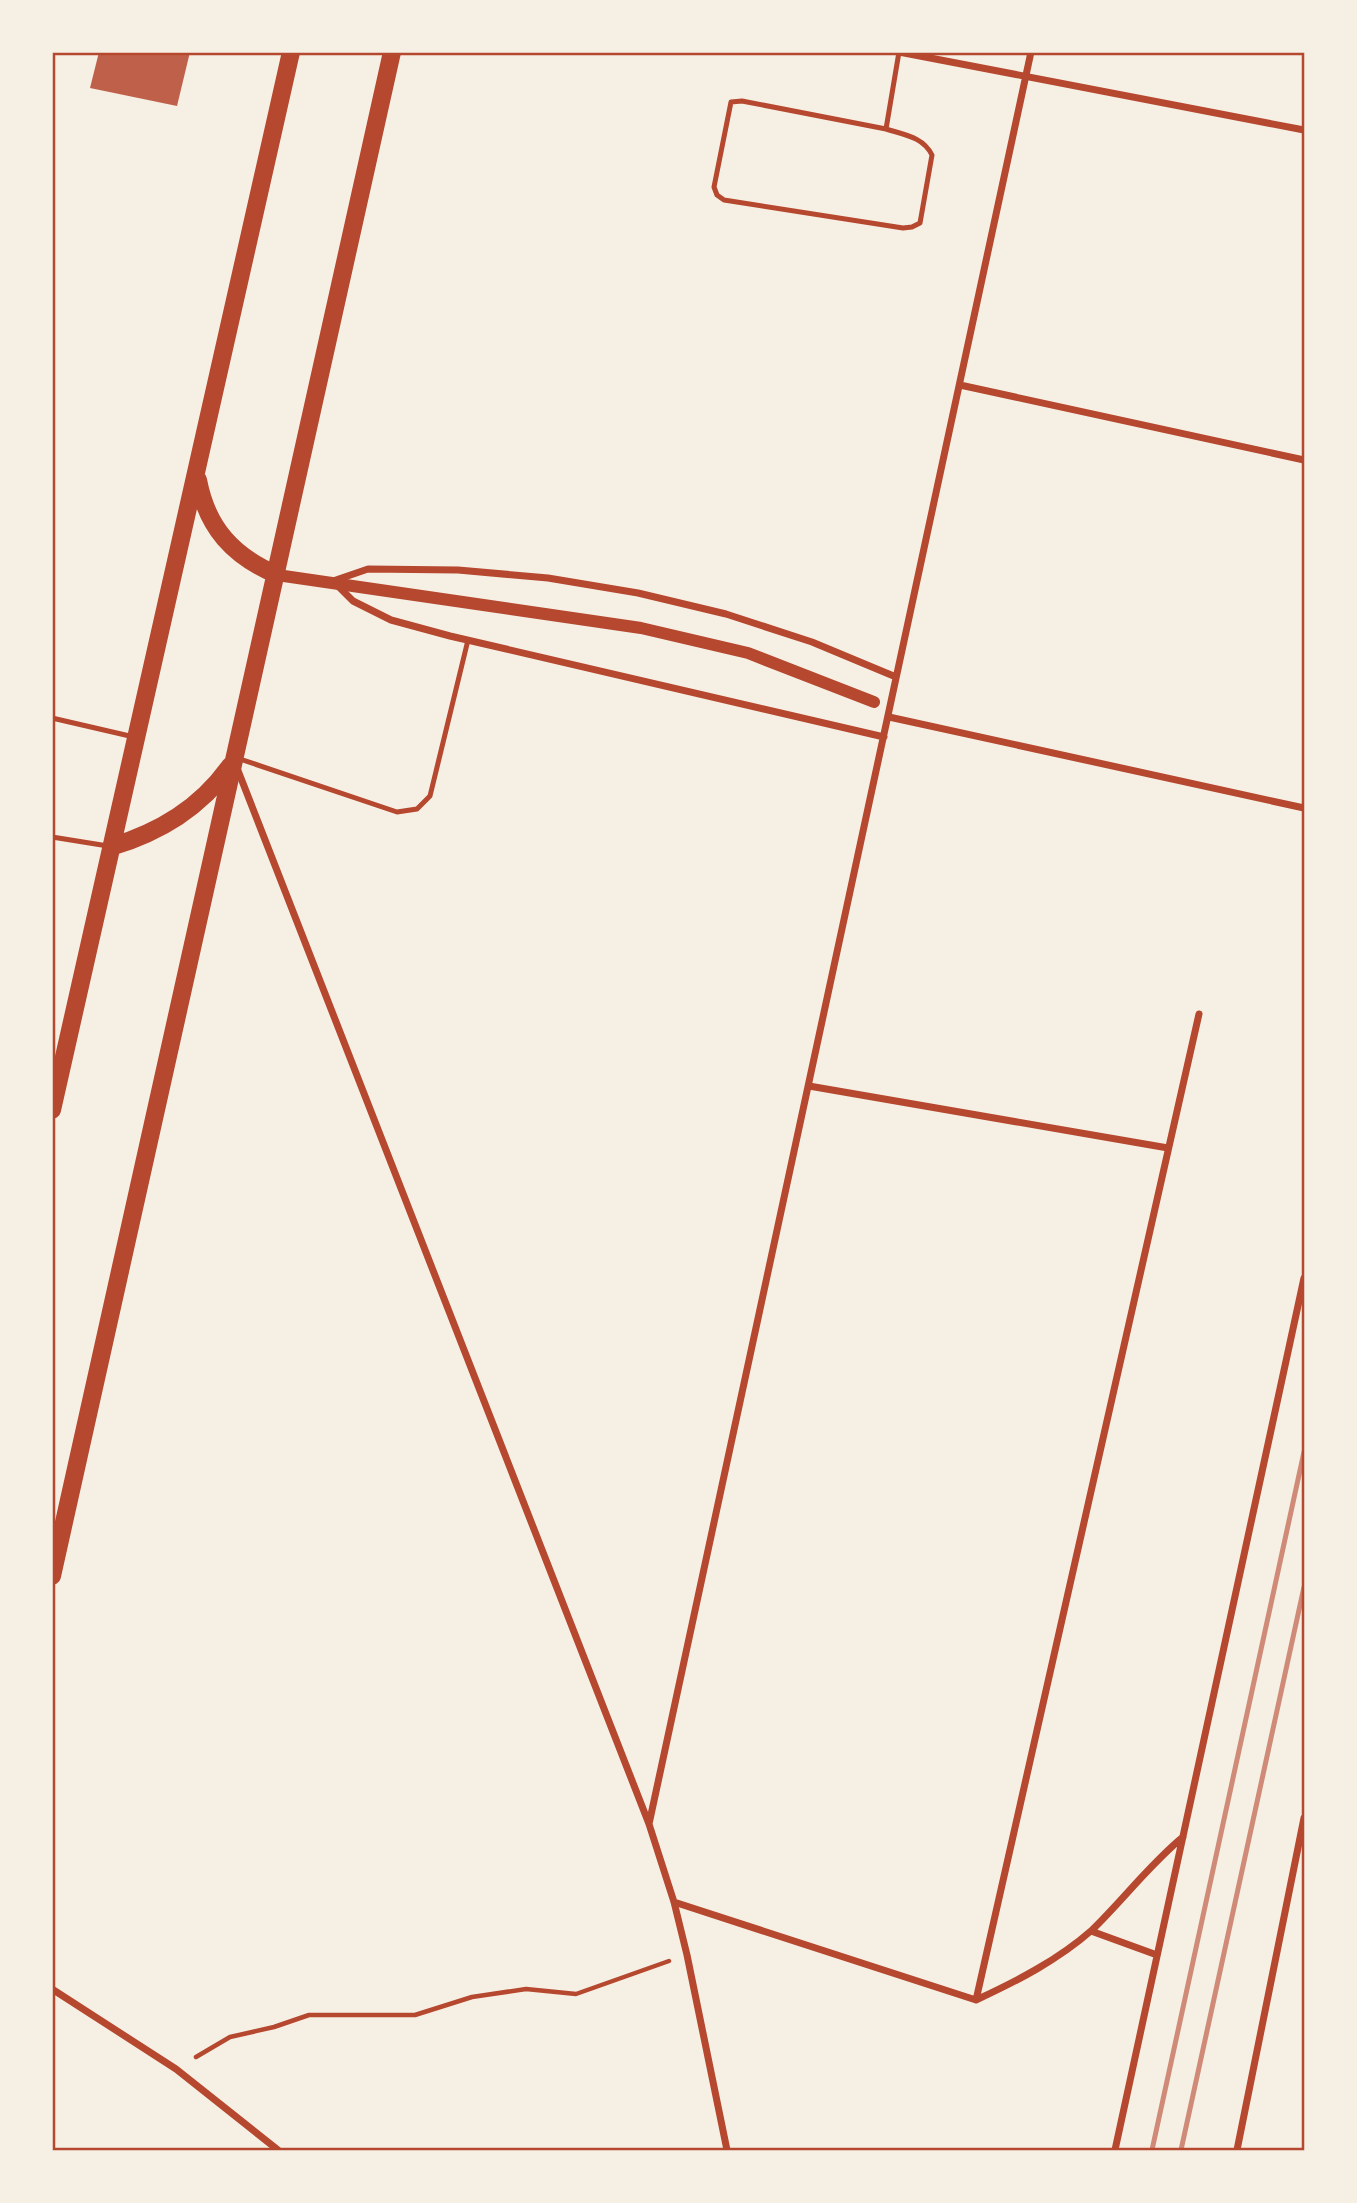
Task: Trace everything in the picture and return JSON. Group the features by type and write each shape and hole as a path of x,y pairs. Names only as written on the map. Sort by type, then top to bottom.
{"main road":[{"path":"52,1111 290,52"},
{"path":"377,52 382,63 384,84"},
{"path":"52,1576 392,52"},
{"path":"197,473 201,496 209,517 222,536 247,559 277,575"},
{"path":"111,847 148,834 181,816 219,781 234,758"}],"street":[{"path":"899,52 1304,130"},
{"path":"649,1824 1031,52"},
{"path":"960,385 1304,460"},
{"path":"333,582 368,569 458,570 548,578 638,593 726,614 800,638 896,677"},
{"path":"277,575 641,628 748,653 874,702"},
{"path":"333,582 353,601 391,620 884,737"},
{"path":"889,717 1304,807"},
{"path":"234,758 649,1824 674,1902 687,1955 727,2151"},
{"path":"976,2000 1199,1014"},
{"path":"809,1086 1168,1148"},
{"path":"1115,2151 1304,1278"},
{"path":"1237,2151 1304,1818"},
{"path":"674,1902 976,2000 1017,1981 1091,1931 1183,1837"},
{"path":"1091,1931 1157,1955"},
{"path":"52,1989 176,2069 278,2151"}],"lane":[{"path":"886,129 899,52"},
{"path":"731,102 886,129 920,139 932,155 920,223 912,227 903,228 724,200 717,195 714,187 731,102"},
{"path":"234,758 397,812 417,809 430,796 468,640"},
{"path":"52,718 137,738"},
{"path":"52,837 111,847"}],"path":[{"path":"176,2069 230,2037 274,2027 309,2015 415,2015 472,1997 526,1989 576,1994 687,1955"}],"building":[{"path":"99,52 190,52 177,106 90,88"}],"railway":[{"path":"1152,2150 1304,1452"},
{"path":"1181,2150 1304,1587"}]}
